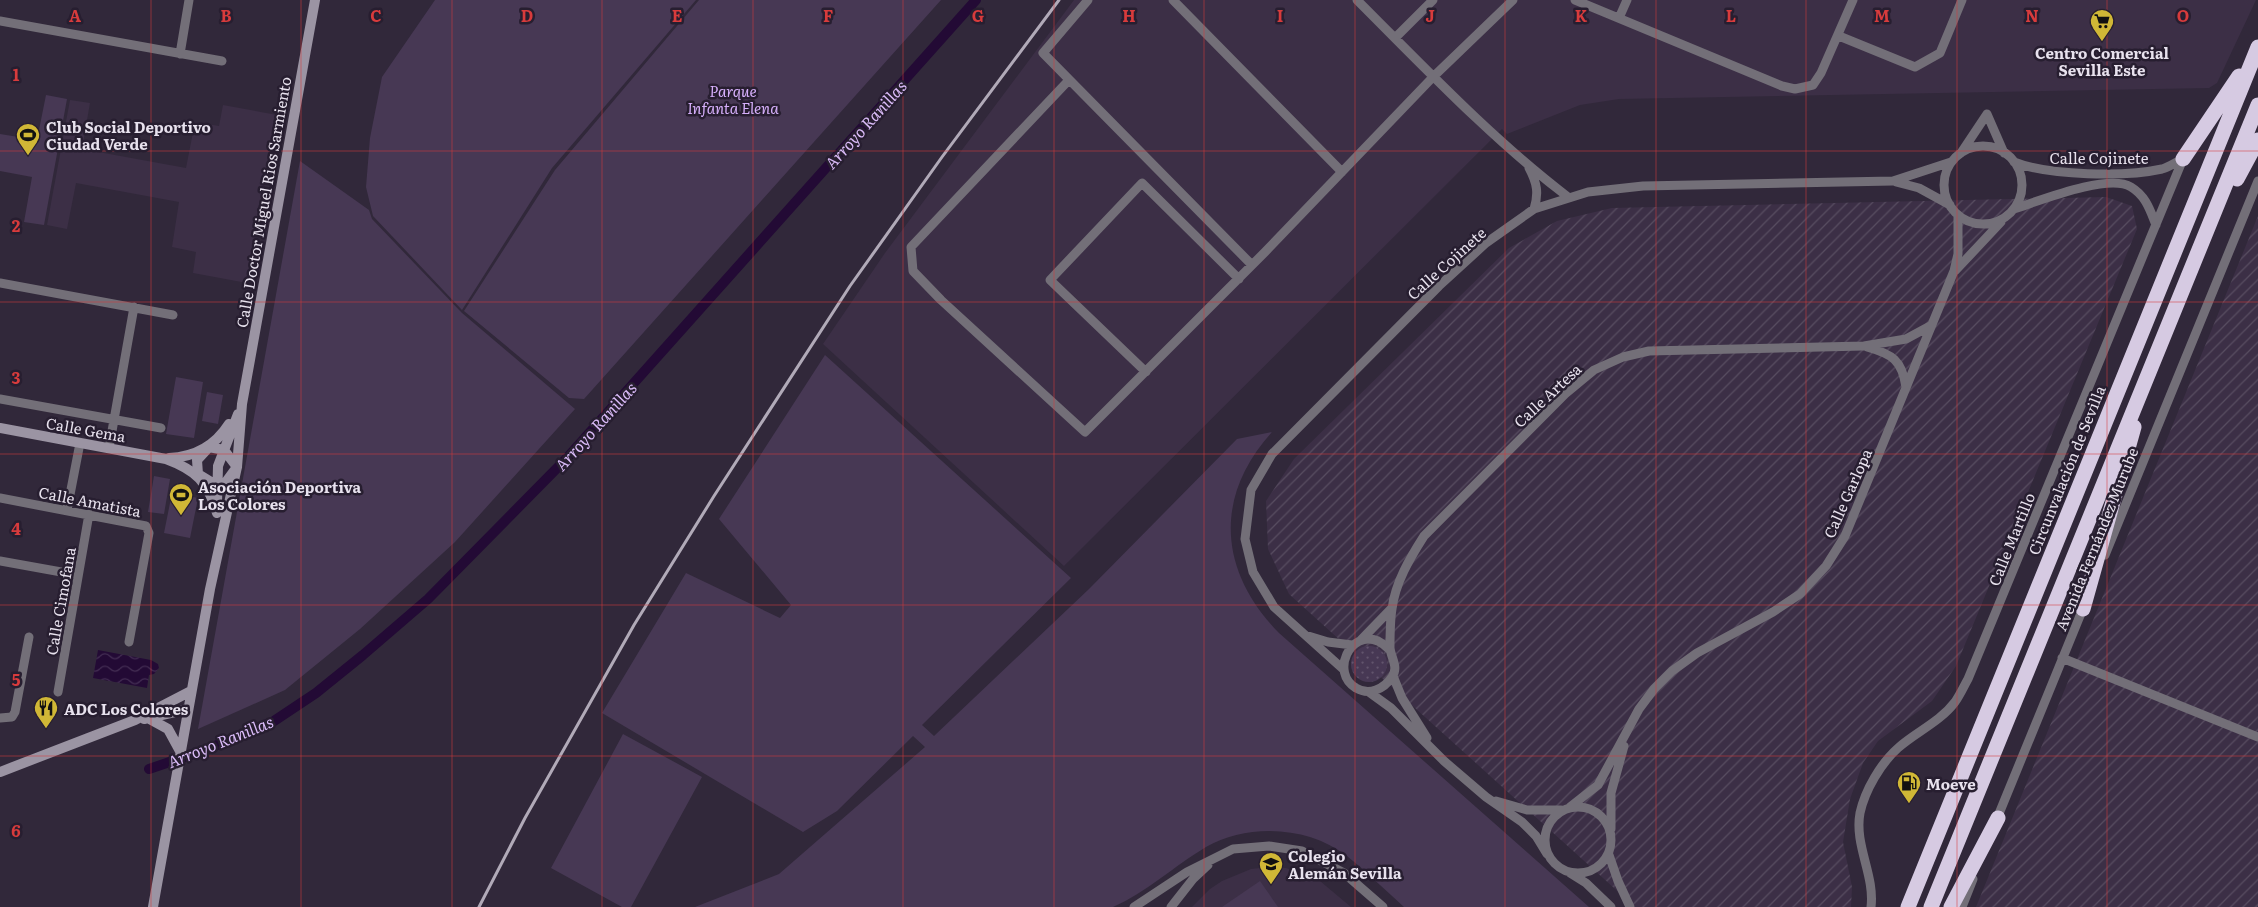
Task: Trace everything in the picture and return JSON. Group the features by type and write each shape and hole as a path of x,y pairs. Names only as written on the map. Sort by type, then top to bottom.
{"highway":[{"path":"2183,159 2258,48"},
{"name":"Circunvalación de Sevilla","path":"1908,907 2258,48"},
{"path":"1931,907 2258,105"},
{"path":"2210,223 2258,140"},
{"path":"2083,609 2130,448 2140,394"},
{"path":"1952,907 1998,818"}],"main road":[{"name":"Calle Doctor Miguel Rios Sarmiento","path":"153,907 218,544 237,468 242,404 314,2"},
{"name":"Calle Doctor Miguel Rios Sarmiento","path":"218,544 216,485 218,466 242,404"},
{"name":"Calle Gema","path":"166,459 182,458 206,450 219,440 242,404"},
{"name":"Calle Gema","path":"0,428 166,459 187,468 200,477 213,498 217,513"},
{"path":"206,450 224,450 237,468 226,482 216,485 200,477 196,463 206,450"},
{"path":"0,772 135,720 191,691"},
{"path":"169,701 188,709"},
{"path":"135,720 188,709"},
{"path":"148,718 168,729 180,751"}],"street":[{"path":"180,54 189,0"},
{"path":"1088,0 1043,54 1252,265"},
{"path":"1173,0 1342,172"},
{"path":"1357,0 1433,77 1528,166 1568,196"},
{"path":"1395,38 1432,0"},
{"path":"1069,80 911,247 913,271 941,300 1085,432 1239,279 1433,77 1512,0"},
{"path":"1575,0 1782,86 1795,89 1813,85 1822,72 1853,0"},
{"path":"1619,18 1627,0"},
{"path":"1839,36 1915,67 1940,53 1962,0"},
{"path":"0,21 222,61"},
{"path":"1961,153 1978,146 1991,147 2004,153 2014,162 2020,174 2022,187 2020,197 2014,209 2004,218 1992,223 1978,224 1958,216 1950,205 1944,188 1945,174 1951,162 1961,153 1987,114 2004,153"},
{"name":"Calle Cojinete","path":"2014,162 2046,172 2135,172 2164,168 2183,159"},
{"name":"Calle Martillo","path":"1871,907 1872,894 1858,836 1860,812 1883,765 1899,747 1934,722 1955,703 1968,679 2183,159"},
{"name":"Calle Cojinete","path":"1893,181 1951,162"},
{"path":"1528,166 1537,183 1537,200 1534,209"},
{"name":"Calle Cojinete","path":"1343,670 1274,607 1253,572 1245,539 1251,490 1272,454 1439,286 1486,243 1534,209 1568,196 1643,186 1893,181 1919,188 1950,205"},
{"name":"Avenida Fernández Murube","path":"1962,907 2258,181"},
{"path":"1146,372 1050,280 1142,183 1239,279"},
{"name":"Calle Cojinete","path":"2014,209 2071,189 2116,183 2129,185 2140,193 2149,205 2156,225"},
{"name":"Calle Garlopa","path":"1566,808 1598,786 1649,696 1672,671 1697,653 1773,612 1800,594 1826,566 1845,536 1954,271 1958,216"},
{"name":"Calle Garlopa","path":"1954,271 2004,218"},
{"path":"0,282 173,315"},
{"path":"109,448 134,307"},
{"name":"Calle Artesa","path":"1390,650 1392,609 1410,559 1424,536 1565,394 1594,370 1624,357 1649,351 1864,346 1906,339 1932,325"},
{"name":"Calle Artesa","path":"1864,346 1889,353 1904,372 1906,388"},
{"path":"0,399 162,428"},
{"path":"67,510 80,443"},
{"name":"Calle Amatista","path":"0,498 146,526 149,533 129,642"},
{"name":"Calle Cimofana","path":"58,692 89,514"},
{"path":"0,561 78,575"},
{"name":"Calle Artesa","path":"1361,640 1392,609"},
{"name":"Calle Cojinete","path":"1302,634 1328,642 1352,645"},
{"path":"0,718 12,717 15,712 29,637"},
{"path":"1444,761 1402,698 1394,676 1395,662 1390,650 1377,640 1361,640 1352,645 1344,656 1343,670 1348,680 1356,688 1369,692 1391,708 1444,761 1486,797 1522,822 1536,836 1554,864 1586,883 1611,907"},
{"path":"2062,658 2258,737"},
{"path":"1369,692 1380,689 1394,676"},
{"name":"Calle Garlopa","path":"1612,833 1611,793 1629,729"},
{"path":"1486,797 1527,810 1588,807 1605,818 1612,833 1609,855 1630,907"},
{"path":"1547,854 1544,839 1548,822 1566,808"},
{"path":"1134,907 1187,872 1233,850 1269,846 1302,851 1344,873 1383,907"},
{"path":"1570,873 1592,871 1609,855"},
{"path":"1171,907 1193,879 1216,858"}],"shaded area":[{"path":"1074,0 2256,0 2217,83 2209,88 1619,99 1580,105 1507,134 1502,129 1064,566 823,344 885,253"},
{"path":"70,100 90,103 82,149 186,168 195,122 219,126 223,105 277,115 247,283 193,273 196,252 172,247 179,202 76,183 67,229 47,225"},
{"path":"2106,197 2132,206 2137,229 1956,666 1932,701 1878,741 1863,763 1850,799 1843,842 1852,887 1851,907 1635,907 1289,594 1268,549 1266,501 1294,459 1509,248 1557,221 1612,208"},
{"path":"2258,216 2258,907 1976,907"},
{"name":"Colegio Alemán Sevilla","path":"1286,868 1320,881 1351,907 1192,907 1210,889 1222,881 1251,869"}],"green space":[{"path":"435,0 696,0 552,168 462,310 373,216 366,187 370,138 382,77"},
{"name":"Parque Infanta Elena","path":"699,0 941,0 584,399 569,398 464,311 555,170"},
{"name":"Club Social Deportivo Ciudad Verde","path":"46,95 67,99 44,225 24,222 32,177 0,171 0,134 37,140"},
{"path":"300,161 369,210 372,219 462,313 575,409 455,542 360,629 285,690 198,729"},
{"path":"825,355 1071,578 922,725 934,736 1089,589 1237,439 1272,432 1253,457 1240,482 1232,508 1231,534 1235,560 1244,585 1259,610 1279,633 1589,907 1404,907 1347,856 1331,846 1296,834 1278,831 1259,831 1223,839 1206,847 1137,894 1113,907 695,907 779,874 925,747 913,736 837,811 803,832 602,713 686,573 780,618 791,605 719,519"},
{"path":"176,377 203,382 194,438 166,434"},
{"path":"207,392 223,395 218,424 202,421"},
{"path":"154,476 170,479 164,514 148,512"},
{"name":"Asociación Deportiva Los Colores","path":"172,493 198,498 190,538 164,533"},
{"path":"1369,646 1381,652 1387,664 1381,676 1369,682 1357,676 1351,664 1357,652"},
{"path":"623,734 702,777 631,907 622,907 551,868"},
{"path":"1260,881 1278,907 1222,907"}],"water":[{"path":"98,650 151,660 158,664 159,668 154,674 149,675 147,688 93,678"}],"waterway":[{"name":"Arroyo Ranillas","path":"149,769 205,750 274,721 316,693 428,599 566,459 976,0"}],"railway":[{"path":"479,907 525,818 634,625 714,496 850,286 942,157 1059,0"}],"place":[{"name":"Centro Comercial Sevilla Este","path":"2102,42"},
{"name":"Club Social Deportivo Ciudad Verde","path":"28,156"},
{"name":"Asociación Deportiva Los Colores","path":"181,516"},
{"name":"ADC Los Colores","path":"46,729"},
{"name":"Moeve","path":"1909,804"},
{"name":"Colegio Alemán Sevilla","path":"1271,885"}]}
